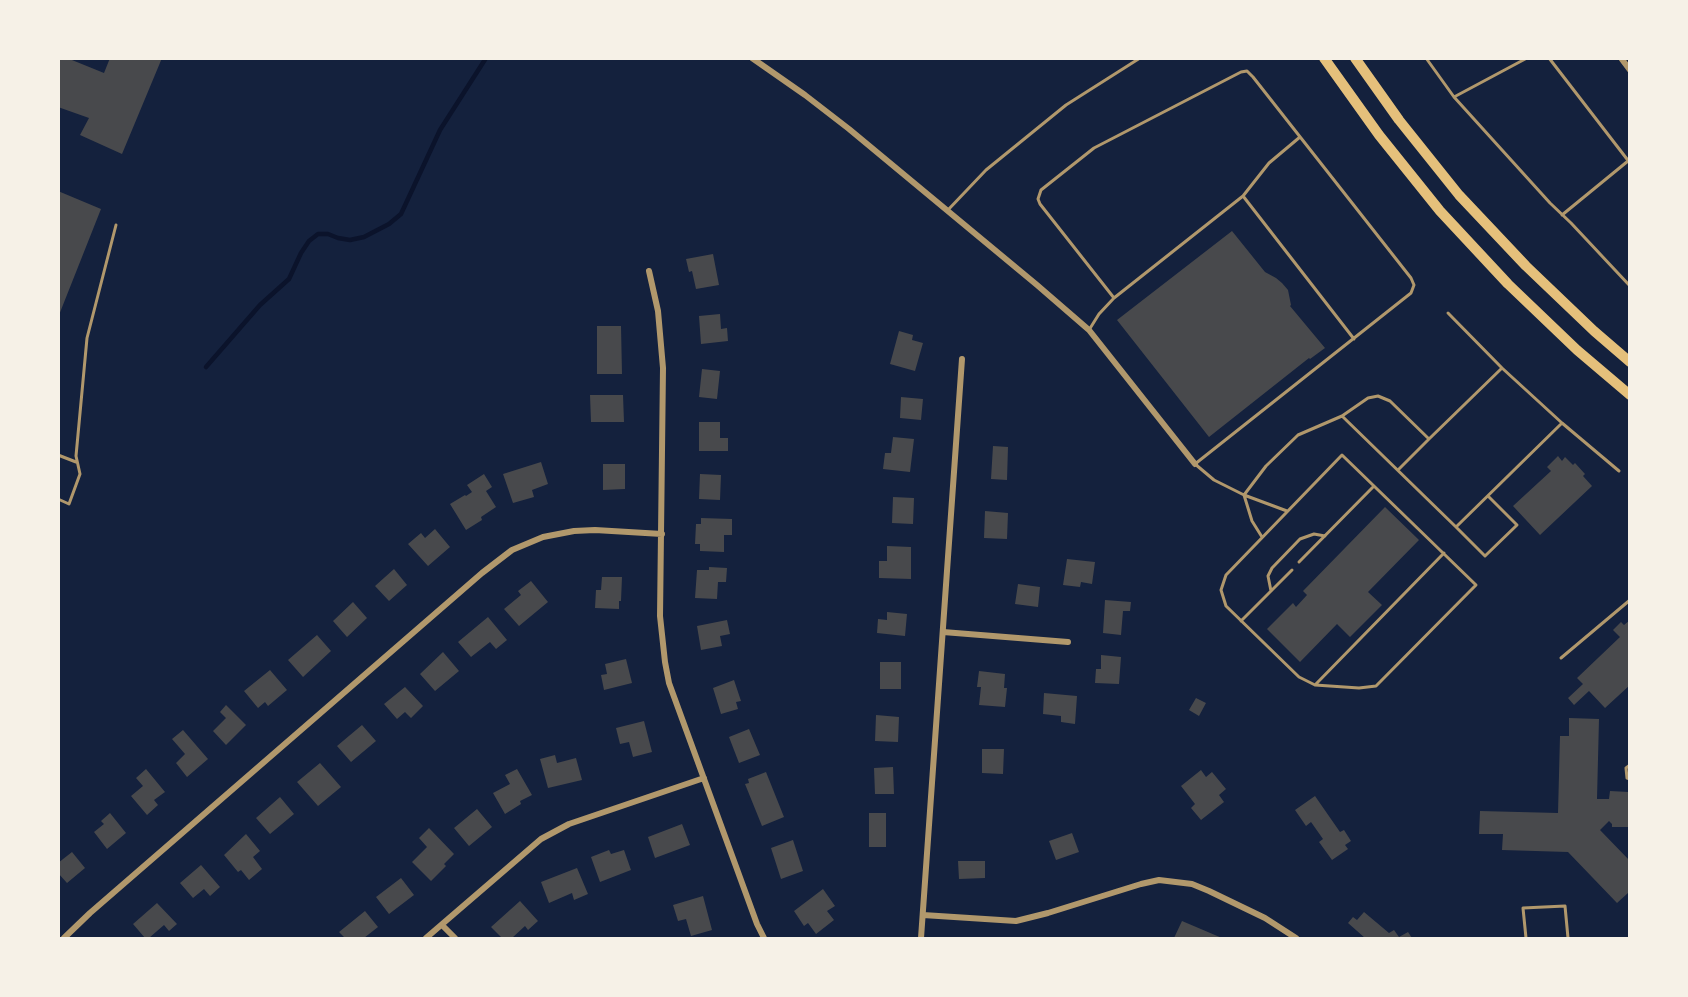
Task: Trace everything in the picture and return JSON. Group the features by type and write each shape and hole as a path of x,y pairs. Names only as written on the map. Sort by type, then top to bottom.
{"highway":[{"path":"1324,58 1378,135 1440,211 1515,291 1577,350 1629,395"},
{"path":"1355,58 1399,120 1459,195 1526,266 1629,362"}],"street":[{"path":"752,58 805,94 1089,330 1195,464"},
{"path":"1621,58 1629,70"},
{"path":"649,271 658,311 663,368 660,616 665,662 669,683 764,939"},
{"path":"921,939 962,359"},
{"path":"64,939 90,913 482,573 512,550 543,537 574,531 662,534"},
{"path":"943,632 1068,642"},
{"path":"426,939 541,838 569,824 704,778"},
{"path":"923,915 1016,921 1159,880 1192,884 1209,891 1265,918 1296,939"},
{"path":"442,925 455,939"}],"lane":[{"path":"947,211 987,170 1066,105 1140,58"},
{"path":"1426,58 1454,97 1629,286"},
{"path":"1454,97 1527,58"},
{"path":"1548,58 1629,162 1562,214"},
{"path":"1114,298 1040,204 1038,199 1041,190 1098,146 1246,71 1414,282 1414,289 1411,292 1195,464 1214,480 1244,495 1287,511"},
{"path":"1089,330 1099,314 1114,298 1243,196 1269,163 1300,138"},
{"path":"1243,196 1354,339"},
{"path":"58,499 69,504 80,474 76,456 87,338 116,225"},
{"path":"1448,313 1502,368 1619,471"},
{"path":"1398,471 1502,368"},
{"path":"1244,495 1266,466 1298,435 1342,416 1368,398 1378,396 1390,400 1429,439"},
{"path":"1342,416 1485,556 1517,525 1488,496"},
{"path":"1456,527 1562,423"},
{"path":"58,455 77,463"},
{"path":"1342,455 1476,585 1376,686 1359,688 1315,685 1299,677 1226,606 1221,590 1226,575 1287,511 1342,455"},
{"path":"1299,562 1374,485"},
{"path":"1244,495 1252,521 1262,537"},
{"path":"1271,591 1268,576 1272,568 1300,539 1314,534 1325,536"},
{"path":"1315,685 1444,553"},
{"path":"1241,621 1292,570"},
{"path":"1561,658 1629,600"},
{"path":"1629,765 1626,768 1629,779"},
{"path":"1526,939 1523,908 1565,906 1568,939"}],"building":[{"path":"58,58 67,58 104,73 110,58 162,58 122,154 80,135 89,118 58,107"},
{"path":"58,191 101,209 59,315 58,315"},
{"path":"1232,231 1265,272 1276,278 1288,290 1290,306 1325,348 1309,358 1209,437 1117,320"},
{"path":"713,254 719,285 696,289 692,271 689,272 686,259"},
{"path":"720,314 721,329 727,328 728,341 701,344 699,316"},
{"path":"597,326 621,326 622,374 597,374"},
{"path":"899,331 913,335 912,340 923,343 915,371 890,364"},
{"path":"702,369 720,371 717,399 699,397"},
{"path":"590,395 623,395 624,422 591,422"},
{"path":"901,397 923,399 921,420 900,418"},
{"path":"699,422 720,422 720,438 728,438 728,451 699,451"},
{"path":"893,437 914,439 910,472 883,469 885,453 891,453"},
{"path":"993,446 1008,447 1007,480 991,479"},
{"path":"1558,456 1562,461 1565,457 1573,465 1575,463 1592,486 1540,535 1513,506 1551,471 1547,467"},
{"path":"541,462 548,484 532,490 534,497 513,503 503,474"},
{"path":"603,464 625,464 625,489 603,490"},
{"path":"484,474 492,487 486,491 496,507 466,530 450,504 472,492 467,485"},
{"path":"700,474 721,475 720,500 699,499"},
{"path":"893,497 914,498 913,524 892,523"},
{"path":"1385,507 1419,540 1368,592 1382,605 1350,637 1337,624 1300,662 1267,629 1293,603 1296,607 1307,595 1303,591"},
{"path":"985,511 1008,513 1007,539 984,538"},
{"path":"701,518 732,519 732,535 724,535 724,552 700,551 700,544 695,544 696,524 701,524"},
{"path":"435,529 450,547 428,566 408,544 421,533 425,538"},
{"path":"887,546 911,547 911,579 879,578 879,561 887,561"},
{"path":"1067,559 1095,562 1092,584 1081,582 1080,587 1063,585"},
{"path":"709,567 727,568 726,582 718,582 717,599 695,598 697,570 709,570"},
{"path":"394,569 407,585 389,601 375,586"},
{"path":"602,577 622,577 619,609 595,608 596,590 601,590"},
{"path":"531,581 548,602 519,626 504,609 521,595 518,591"},
{"path":"1018,584 1040,587 1038,607 1015,604"},
{"path":"1105,600 1131,602 1130,611 1123,611 1121,635 1103,633"},
{"path":"353,602 367,618 347,637 333,621"},
{"path":"887,612 907,614 905,636 877,633 878,619 887,620"},
{"path":"488,617 507,640 496,649 490,642 471,657 458,642"},
{"path":"727,620 730,634 720,636 722,646 701,650 697,626"},
{"path":"1630,620 1630,685 1605,708 1589,691 1574,705 1568,698 1583,684 1577,678 1620,637 1613,630 1621,622 1624,625"},
{"path":"317,635 331,651 303,677 288,660"},
{"path":"443,652 459,671 435,691 420,674"},
{"path":"1101,655 1121,657 1119,684 1095,683 1096,669 1101,669"},
{"path":"626,659 632,683 604,690 601,675 607,674 605,664"},
{"path":"880,662 901,662 901,689 880,689"},
{"path":"270,670 287,690 268,706 265,702 258,708 244,691"},
{"path":"979,671 1005,674 1004,688 1007,688 1005,707 979,705 981,687 977,687"},
{"path":"734,680 741,701 736,702 738,709 721,714 713,688"},
{"path":"405,687 423,706 411,718 405,712 397,719 384,704"},
{"path":"1044,693 1077,696 1075,724 1061,722 1061,716 1043,714"},
{"path":"1196,698 1206,703 1199,716 1189,710"},
{"path":"226,705 246,725 226,745 213,731 226,718 220,712"},
{"path":"876,715 899,717 898,742 875,741"},
{"path":"1569,718 1599,719 1597,799 1609,799 1610,791 1629,792 1630,827 1612,827 1609,821 1600,830 1630,861 1630,895 1628,893 1617,903 1568,852 1502,850 1503,834 1479,834 1480,811 1558,813 1560,736 1569,736"},
{"path":"644,721 652,752 633,757 629,742 620,744 616,728"},
{"path":"362,725 376,741 351,762 337,746"},
{"path":"749,729 760,755 739,763 729,737"},
{"path":"183,730 208,759 187,777 176,763 185,754 172,739"},
{"path":"982,749 1004,749 1003,774 982,773"},
{"path":"555,755 557,763 576,758 582,780 548,788 540,759"},
{"path":"320,763 341,787 318,806 297,782"},
{"path":"893,767 894,794 875,794 874,768"},
{"path":"146,769 165,792 154,800 158,805 147,815 131,796 143,786 136,778"},
{"path":"517,769 532,795 520,801 521,804 505,814 493,793 510,784 505,775"},
{"path":"1201,770 1206,777 1212,772 1226,789 1219,795 1224,802 1201,820 1191,808 1195,804 1181,786"},
{"path":"766,772 784,817 762,826 745,784 749,783 748,779"},
{"path":"1315,796 1340,832 1344,830 1351,841 1345,845 1348,849 1332,860 1319,842 1323,839 1311,822 1306,826 1295,810"},
{"path":"280,797 294,814 270,834 256,818"},
{"path":"477,809 492,827 469,846 454,828"},
{"path":"110,813 126,833 107,849 94,832 104,824 101,821"},
{"path":"869,813 886,813 886,847 869,847"},
{"path":"682,824 690,845 655,858 648,837"},
{"path":"429,828 454,854 431,881 412,862 427,847 419,838"},
{"path":"1072,833 1079,852 1056,860 1049,841"},
{"path":"246,834 260,851 253,857 262,869 249,880 241,870 238,872 224,855"},
{"path":"793,840 803,871 781,879 771,848"},
{"path":"609,850 611,854 624,850 631,870 600,882 591,857"},
{"path":"72,852 85,868 67,883 58,873 58,863"},
{"path":"958,861 985,861 985,878 959,879"},
{"path":"201,865 220,887 210,896 204,889 193,898 180,883"},
{"path":"577,868 588,894 574,900 572,893 549,903 541,882"},
{"path":"401,878 414,895 389,914 376,897"},
{"path":"823,889 835,906 827,911 834,920 816,934 808,923 804,926 794,911"},
{"path":"703,896 712,930 691,936 686,919 678,921 673,905"},
{"path":"520,901 538,921 528,930 525,926 512,938 502,938 491,927"},
{"path":"157,903 177,924 169,931 164,925 149,938 145,938 133,924"},
{"path":"365,911 378,927 364,938 345,938 339,932"},
{"path":"1364,912 1389,933 1394,930 1399,937 1408,932 1412,938 1365,938 1348,923 1353,917 1357,920"},
{"path":"1182,921 1222,938 1174,938"}],"waterway":[{"path":"206,367 260,305 289,279 309,241 318,234 328,234 350,240 364,237 389,224 401,214 440,130 486,58"}]}
